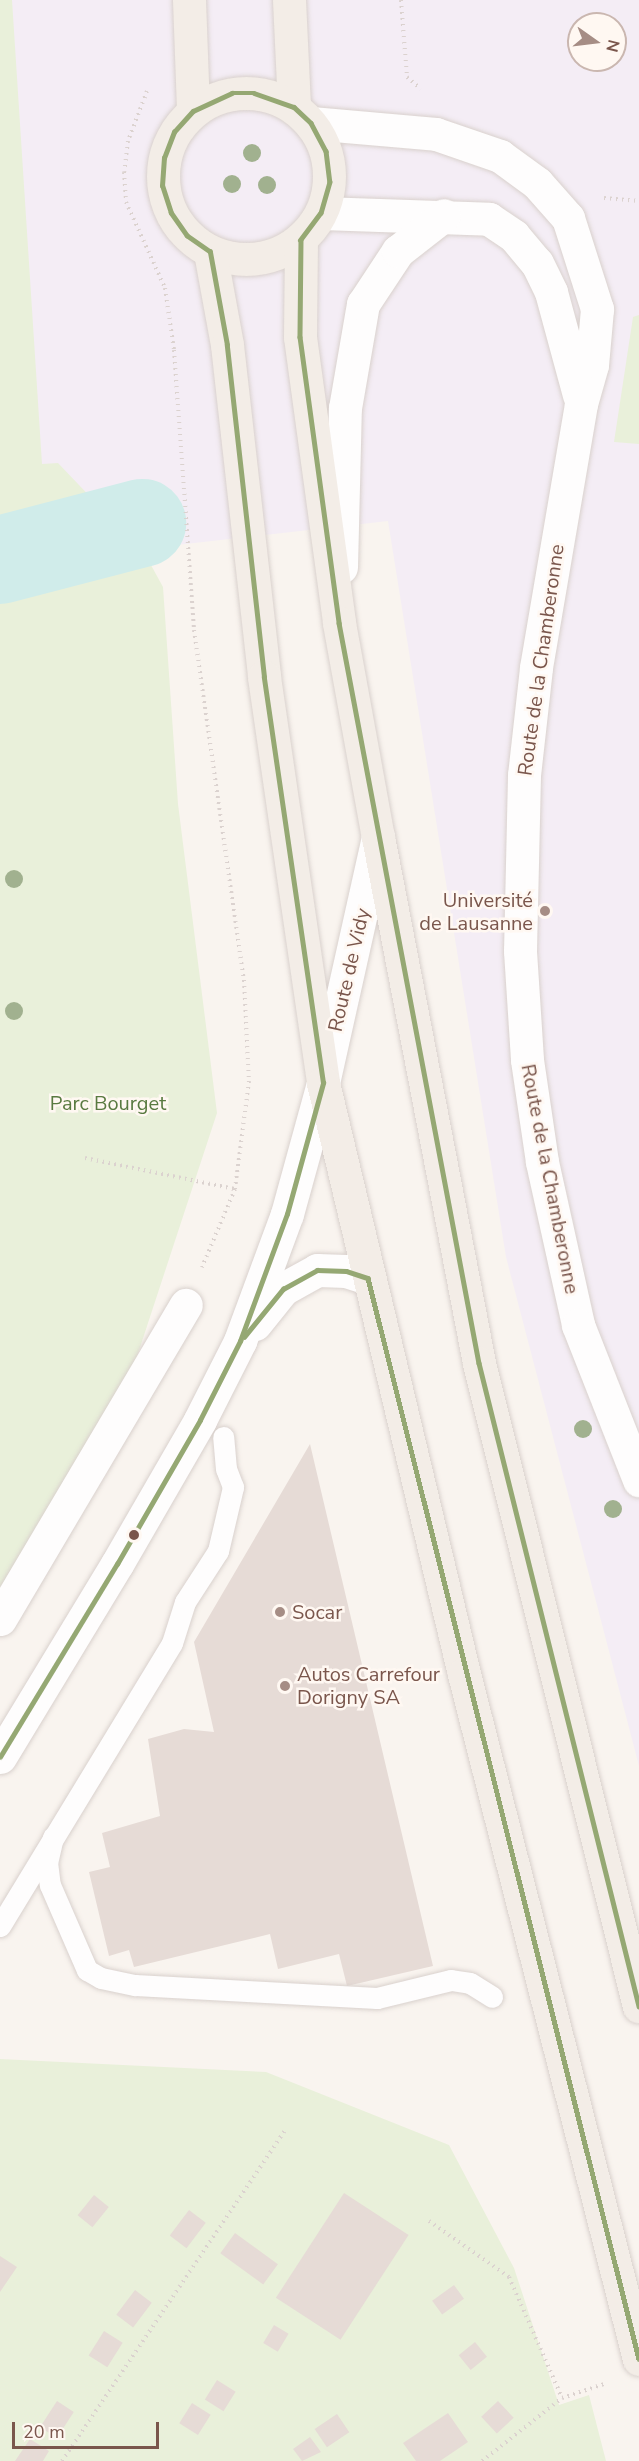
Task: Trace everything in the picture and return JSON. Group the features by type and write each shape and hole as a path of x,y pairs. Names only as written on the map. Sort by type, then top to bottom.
{"main road":[{"path":"189,0 193,111"},
{"path":"290,0 303,115"},
{"path":"232,93 275,97 303,115 326,151 330,182 321,213 301,240 273,255 241,260 210,252 187,236 171,213 162,186 164,158 174,132 193,111 232,93"},
{"path":"301,240 300,337 339,623 378,837 479,1363 639,2006"},
{"path":"210,252 229,373 262,666 323,1083 368,1278 639,2359"}],"street":[{"name":"Route de la Chamberonne","path":"303,115 436,134 500,156 537,183 568,218 597,309 592,365 581,404 535,680 524,775 520,951 526,1060 542,1162 578,1325 639,1479"},
{"name":"Route de la Chamberonne","path":"321,213 444,214 489,219 514,236 537,263 551,292 569,348 581,404"},
{"path":"339,623 345,408 356,331 363,304 398,251 444,214"},
{"name":"Route de Vidy","path":"0,1757 117,1564 200,1420 240,1341 287,1214 323,1083 378,837"},
{"name":"Route de Vidy","path":"240,1341 284,1289 317,1270 346,1271 368,1278"},
{"path":"0,1619 186,1305"}],"lane":[{"path":"0,1926 172,1643 185,1602 218,1551 233,1487 226,1469 223,1437"},
{"path":"53,1837 47,1863 50,1885 87,1971 101,1978 135,1985 377,1998 451,1980 470,1983 492,1997"}],"path":[{"path":"401,0 407,77 424,92"},
{"path":"150,85 128,141 123,172 126,202 165,288 174,350 194,630 244,980 249,1081 235,1189 186,1305"},
{"path":"601,198 639,201"},
{"path":"86,1158 235,1189"},
{"path":"62,2461 285,2130"},
{"path":"429,2221 509,2277 562,2398"},
{"path":"482,2461 562,2398 614,2381"}],"shaded area":[{"name":"Université de Lausanne","path":"0,0 639,0 639,1766 506,1257 388,521 0,565"}],"green space":[{"name":"Parc Bourget","path":"0,0 12,0 42,464 58,463 121,529 142,523 146,556 163,587 178,804 217,1113 126,1390 0,1596"},
{"path":"639,315 639,444 614,442 633,317"},
{"path":"0,2059 266,2072 449,2145 514,2268 559,2405 589,2395 606,2461 0,2461"}],"building":[{"name":"Autos Carrefour Dorigny SA","path":"310,1444 433,1966 347,1986 339,1954 278,1969 270,1934 134,1967 129,1950 109,1956 89,1872 110,1867 102,1833 160,1816 148,1739 184,1729 214,1732 194,1642"},
{"path":"344,2193 409,2235 340,2340 276,2298"},
{"path":"94,2195 109,2207 92,2227 78,2215"},
{"path":"189,2210 206,2223 187,2248 170,2236"},
{"path":"235,2233 278,2264 263,2284 220,2253"},
{"path":"0,2256 17,2267 0,2292"},
{"path":"454,2285 464,2299 442,2315 432,2301"},
{"path":"135,2290 152,2303 133,2327 116,2315"},
{"path":"274,2325 289,2334 278,2352 263,2343"},
{"path":"104,2331 123,2343 107,2367 89,2356"},
{"path":"475,2342 487,2357 471,2370 459,2355"},
{"path":"217,2380 236,2392 223,2411 205,2400"},
{"path":"57,2401 74,2412 57,2438 40,2427"},
{"path":"498,2401 514,2418 497,2434 481,2417"},
{"path":"192,2403 211,2415 198,2435 179,2423"},
{"path":"448,2413 468,2442 440,2461 416,2461 403,2443"},
{"path":"337,2414 349,2432 327,2447 315,2429"},
{"path":"310,2437 321,2452 302,2461 293,2449"},
{"path":"30,2439 49,2451 43,2461 15,2461"}],"waterway":[{"path":"0,560 142,523"}],"transit line":[{"path":"0,1757 117,1564 200,1420 240,1341 287,1214 323,1083 264,677 227,345 210,252 187,236 171,213 162,186 164,158 174,132 193,111 232,93 254,93 294,107 311,123 326,151 330,182 321,213 301,240 300,337 339,623 479,1363 639,2006"},
{"path":"244,1337 283,1289 317,1270 346,1271 368,1278 639,2359"}],"place":[{"name":"Université de Lausanne","path":"545,911"},
{"name":"Socar","path":"280,1612"},
{"name":"Autos Carrefour Dorigny SA","path":"285,1686"}]}
